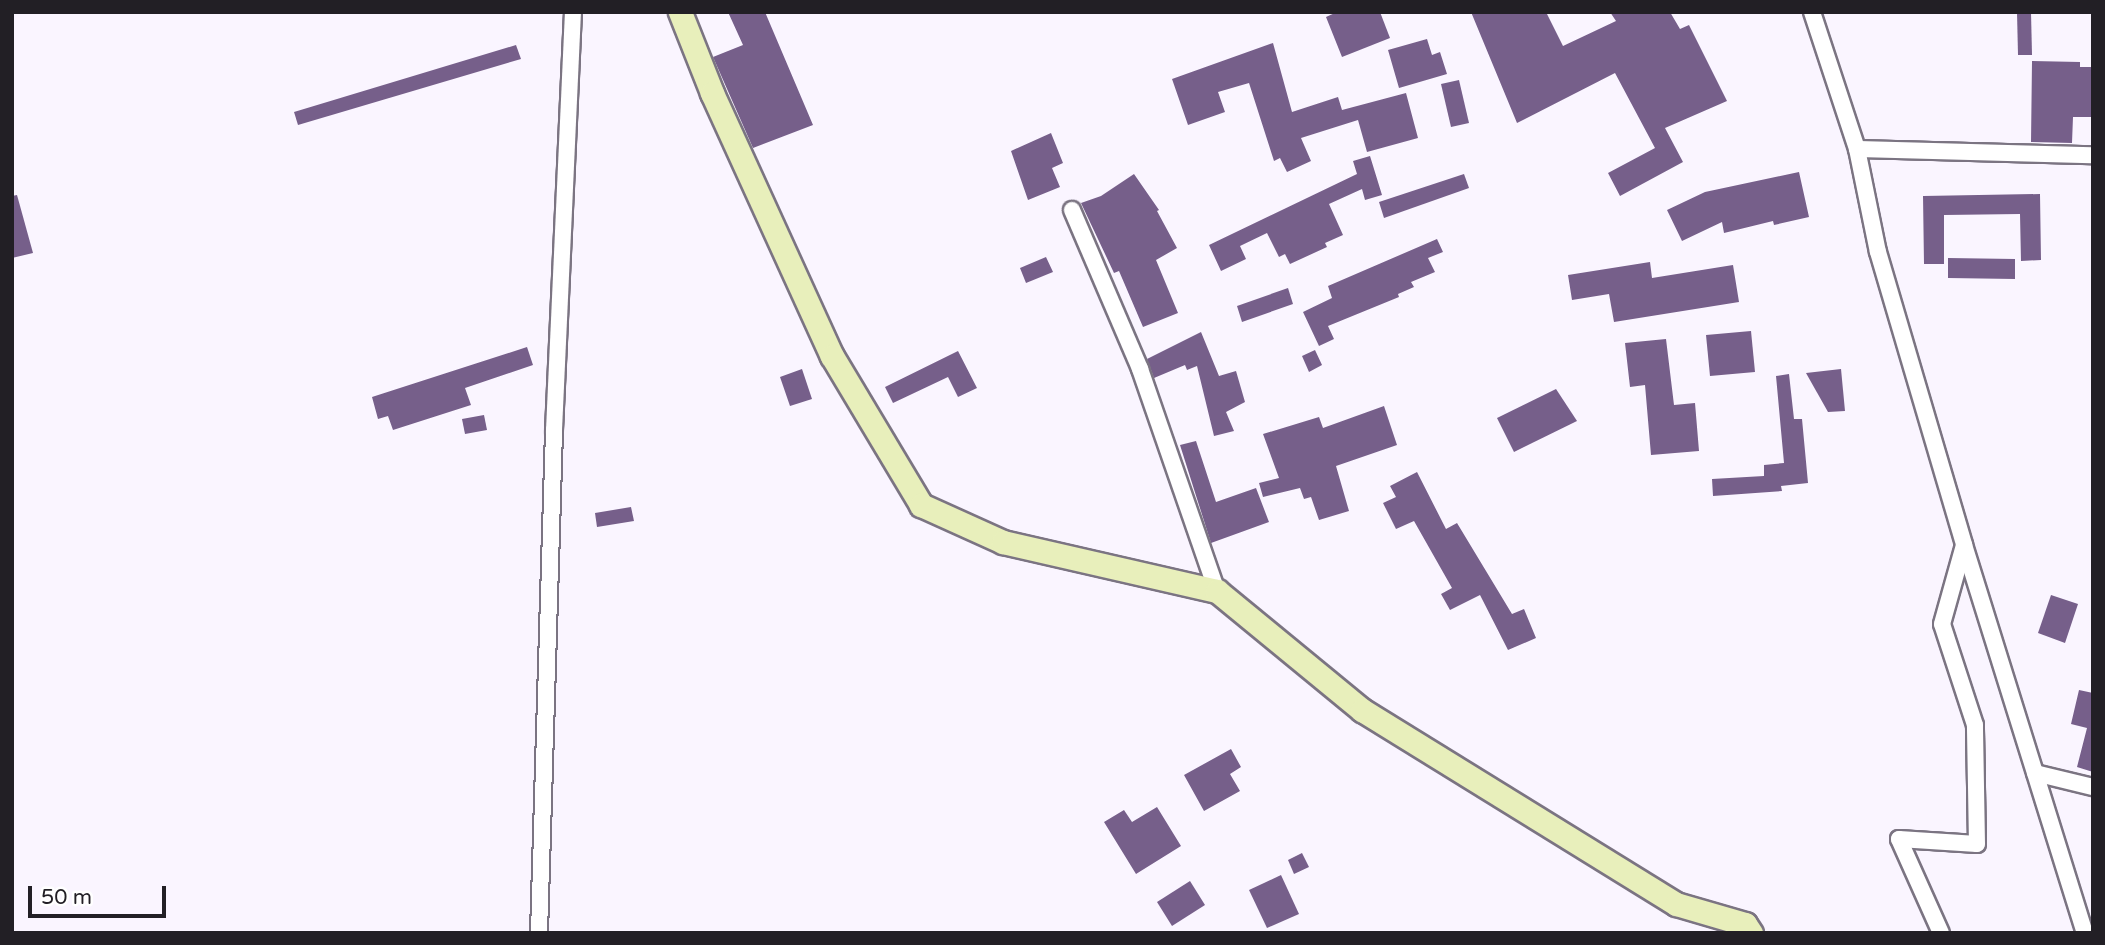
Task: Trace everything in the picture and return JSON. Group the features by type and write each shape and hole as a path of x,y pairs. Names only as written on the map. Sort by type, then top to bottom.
{"street":[{"path":"539,933 554,430 573,12"},
{"path":"680,12 712,93 832,356 921,505 1003,542 1217,591 1362,710 1676,904 1745,924 1751,933"},
{"path":"1812,12 1857,149 1878,252 1964,545 2085,933"},
{"path":"1857,149 2093,155"},
{"path":"1072,210 1140,369 1217,591"},
{"path":"1941,933 1899,839 1977,844 1975,725 1942,624 1964,545"},
{"path":"2035,773 2093,787"}],"building":[{"path":"728,12 765,12 813,125 753,148 713,57 743,45"},
{"path":"1337,12 1380,12 1390,38 1342,57 1326,17"},
{"path":"1471,12 1546,12 1563,46 1616,21 1610,12 1670,12 1680,29 1689,25 1727,101 1665,128 1683,162 1620,196 1608,173 1655,148 1615,73 1517,123"},
{"path":"2017,12 2031,12 2032,55 2018,55"},
{"path":"1427,39 1432,55 1440,52 1447,74 1399,88 1388,50"},
{"path":"1273,43 1292,112 1338,97 1342,110 1406,93 1418,138 1367,152 1358,120 1301,138 1311,161 1287,172 1280,158 1274,161 1249,83 1218,92 1225,112 1188,125 1172,79"},
{"path":"516,45 521,59 298,125 294,112"},
{"path":"2032,61 2080,62 2080,67 2093,67 2093,117 2073,117 2072,143 2031,142"},
{"path":"1459,80 1469,123 1451,127 1441,84"},
{"path":"1051,133 1063,163 1052,168 1060,187 1028,200 1011,151"},
{"path":"1370,156 1382,195 1365,200 1362,189 1329,204 1343,235 1325,243 1327,247 1290,264 1285,254 1279,257 1267,233 1240,246 1246,259 1221,271 1209,245 1357,174 1353,161"},
{"path":"1799,172 1809,217 1774,225 1773,221 1724,233 1722,222 1682,241 1667,210 1705,192"},
{"path":"1134,174 1159,210 1157,211 1177,248 1156,260 1178,313 1143,327 1119,271 1114,273 1081,203 1101,196"},
{"path":"1464,174 1469,188 1384,218 1379,202"},
{"path":"2040,194 2041,260 2021,261 2020,214 1944,215 1944,264 1924,264 1923,196"},
{"path":"17,195 33,253 12,258 12,196"},
{"path":"1437,239 1443,252 1428,258 1435,272 1411,282 1414,287 1398,294 1399,297 1328,326 1334,339 1319,346 1303,312 1332,298 1328,286"},
{"path":"1046,257 1053,272 1026,283 1020,268"},
{"path":"1948,258 2015,259 2015,279 1948,278"},
{"path":"1650,262 1652,278 1733,265 1739,302 1614,322 1609,294 1572,300 1568,275"},
{"path":"1288,288 1293,304 1242,322 1237,306"},
{"path":"1751,331 1755,372 1710,376 1706,335"},
{"path":"1201,332 1219,376 1236,371 1245,402 1226,412 1234,431 1214,436 1197,366 1187,370 1185,365 1154,378 1147,359"},
{"path":"1666,339 1674,405 1695,403 1699,451 1651,455 1645,385 1630,387 1625,343"},
{"path":"527,347 533,365 465,388 471,405 393,430 388,416 378,419 372,397"},
{"path":"1315,350 1322,365 1309,372 1302,356"},
{"path":"958,351 977,388 958,397 948,377 893,403 885,387"},
{"path":"802,369 812,399 790,406 780,377"},
{"path":"1841,369 1845,411 1828,412 1806,373"},
{"path":"1789,374 1794,419 1802,419 1808,483 1781,486 1782,491 1713,496 1712,479 1764,476 1764,465 1784,463 1776,376"},
{"path":"1556,389 1577,421 1514,452 1497,418"},
{"path":"1384,406 1397,445 1336,466 1349,511 1319,520 1311,497 1304,499 1300,488 1263,497 1259,483 1279,478 1263,434 1319,417 1323,428"},
{"path":"484,415 487,430 465,434 462,419"},
{"path":"1196,441 1216,502 1256,488 1269,522 1211,543 1180,445"},
{"path":"1417,472 1446,529 1457,523 1512,614 1524,609 1536,638 1508,650 1480,595 1450,610 1441,594 1452,588 1414,521 1396,529 1383,503 1396,497 1390,486"},
{"path":"631,507 634,521 597,527 595,513"},
{"path":"2051,595 2078,604 2065,643 2038,633"},
{"path":"2079,690 2093,693 2093,772 2077,767 2087,728 2071,724"},
{"path":"1231,749 1241,767 1230,774 1240,791 1204,811 1184,775"},
{"path":"1157,807 1181,846 1136,874 1104,822 1124,810 1132,822"},
{"path":"1302,853 1309,867 1294,874 1288,860"},
{"path":"1281,875 1299,914 1267,928 1249,890"},
{"path":"1190,881 1205,905 1172,926 1157,902"}]}
